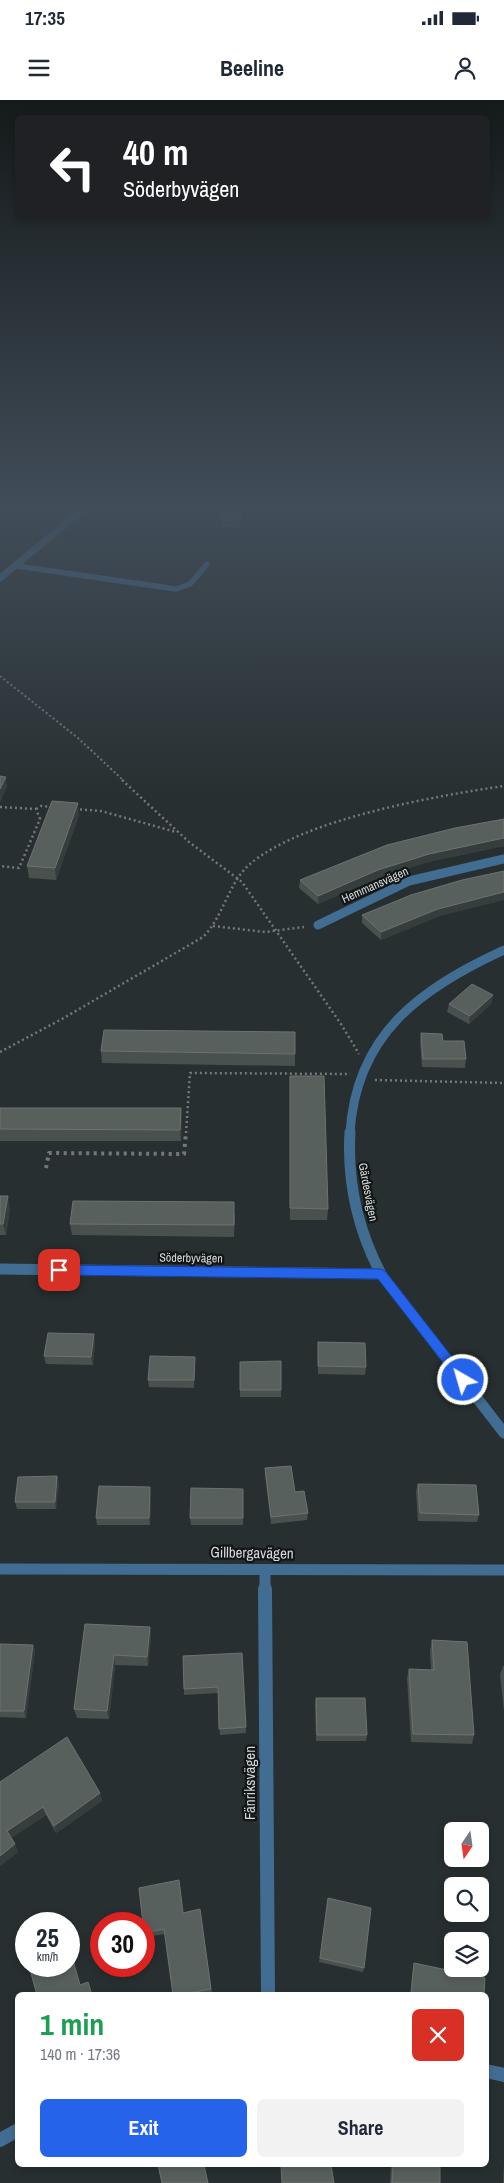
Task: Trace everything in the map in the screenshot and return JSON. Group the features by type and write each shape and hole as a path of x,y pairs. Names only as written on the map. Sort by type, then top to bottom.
{"street":[{"name":"Hemmansvägen","path":"318,925 409,881 504,859"},
{"name":"Gärdesvägen","path":"504,950 468,967 427,992 393,1025 357,1076 349,1139 349,1166 353,1194 362,1228 381,1274 504,1432"},
{"name":"Söderbyvägen","path":"0,1269 381,1274"},
{"name":"Gillbergavägen","path":"0,1569 504,1570"},
{"name":"Fänriksvägen","path":"265,1570 268,1992"},
{"path":"489,2072 504,2075"},
{"path":"0,2140 15,2132"}],"path":[{"path":"0,676 78,738 178,832 238,879 249,890 275,932 341,1024 357,1052 370,1059"},
{"path":"0,1052 62,1019 194,942 213,926 244,869 257,858 300,836 394,808 504,786"},
{"path":"0,807 36,809 41,806 58,808"},
{"path":"67,808 101,811 178,832"},
{"path":"0,866 19,868 40,820 36,809"},
{"path":"213,926 275,932 318,925"},
{"path":"46,1168 49,1153 184,1154 190,1073 357,1076 390,1081 504,1083"}],"building":[{"path":"0,776 6,777 0,789"},
{"path":"52,801 78,803 55,868 27,866"},
{"path":"504,819 504,838 429,854 378,870 318,896 300,880 387,845 455,828"},
{"path":"504,871 504,892 438,909 381,932 362,915 411,895 462,880"},
{"path":"472,984 493,995 470,1016 449,1004"},
{"path":"104,1030 295,1032 295,1054 101,1051"},
{"path":"421,1033 442,1034 443,1041 464,1041 466,1059 423,1059"},
{"path":"290,1076 324,1076 328,1209 290,1208"},
{"path":"0,1108 181,1108 180,1130 0,1129"},
{"path":"0,1196 8,1196 3,1224 0,1224"},
{"path":"73,1201 234,1202 234,1225 70,1224"},
{"path":"48,1333 94,1334 91,1357 44,1356"},
{"path":"318,1342 365,1343 366,1367 318,1366"},
{"path":"150,1356 195,1357 194,1380 148,1380"},
{"path":"281,1361 281,1390 240,1390 240,1362"},
{"path":"291,1466 295,1492 304,1491 308,1513 271,1517 265,1468"},
{"path":"57,1476 55,1502 15,1502 18,1477"},
{"path":"418,1484 476,1485 479,1515 420,1513"},
{"path":"99,1486 150,1487 149,1518 96,1518"},
{"path":"191,1488 243,1489 243,1518 190,1518"},
{"path":"85,1624 150,1627 147,1657 114,1655 107,1711 74,1709"},
{"path":"432,1640 467,1642 474,1735 413,1734 409,1669 434,1670"},
{"path":"0,1644 33,1645 24,1711 0,1711"},
{"path":"242,1653 246,1727 219,1729 218,1687 184,1689 183,1656"},
{"path":"316,1698 365,1698 367,1735 317,1735"},
{"path":"67,1737 100,1793 54,1826 43,1807 7,1831 15,1844 0,1856 0,1782"},
{"path":"179,1880 183,1913 200,1909 211,1989 194,1992 173,1992 164,1929 155,1931 155,1912 142,1912 139,1888"},
{"path":"328,1898 371,1908 364,1968 320,1958"},
{"path":"414,1963 444,1969 444,1977 485,1978 484,1992 411,1992"},
{"path":"32,1977 78,1977 80,1985 88,1982 91,1992 36,1992"},
{"path":"158,2167 204,2167 208,2183 162,2183"},
{"path":"281,2167 331,2167 334,2183 282,2183"},
{"path":"393,2167 440,2167 440,2183 392,2183"}],"route":[{"path":"59,1270 381,1274 463,1380"}]}
